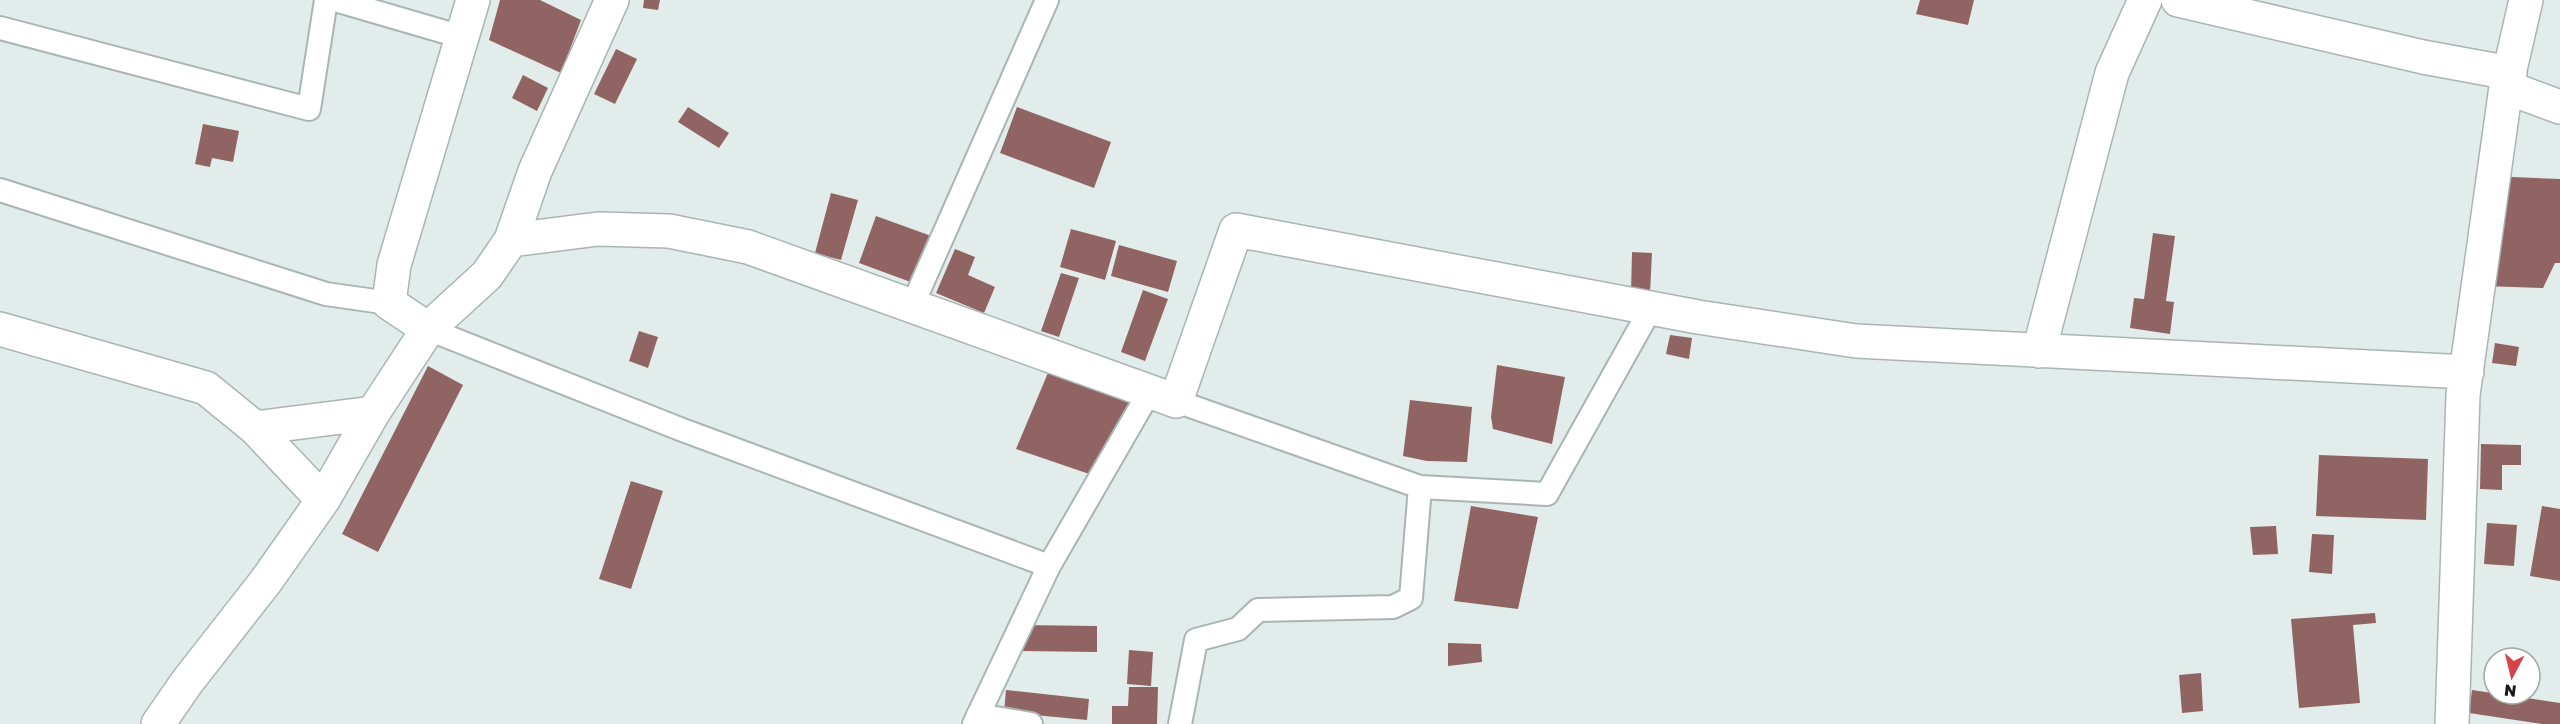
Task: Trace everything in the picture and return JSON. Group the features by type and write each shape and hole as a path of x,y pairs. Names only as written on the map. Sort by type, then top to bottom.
{"street":[{"path":"428,329 389,303 394,265 473,0"},
{"path":"158,724 187,682 266,581 322,500 373,412 428,329 487,275 511,240 535,171 612,0"},
{"path":"2039,351 2112,73 2145,0"},
{"path":"2178,0 2423,57 2508,80 2560,107"},
{"path":"2452,724 2463,395 2508,80 2526,0"},
{"path":"511,240 598,228 669,231 748,247 1163,396 1236,230 1651,308 1856,341 2467,372"},
{"path":"0,329 206,388 255,428 322,500"},
{"path":"255,428 373,412"}],"lane":[{"path":"0,28 309,109 326,0"},
{"path":"335,0 462,37"},
{"path":"912,306 1047,0"},
{"path":"0,190 326,294 389,303"},
{"path":"1031,724 976,720 1048,566 1163,396 1420,487 1547,494 1651,308"},
{"path":"428,329 680,429 1048,566"},
{"path":"1180,724 1196,640 1238,629 1258,610 1393,607 1411,597 1420,487"}],"building":[{"path":"500,0 540,0 581,20 561,73 489,40"},
{"path":"644,0 660,0 658,10 643,8"},
{"path":"1920,0 1974,0 1968,25 1916,14"},
{"path":"616,49 637,59 615,104 594,94"},
{"path":"523,75 548,88 537,111 512,98"},
{"path":"688,107 729,133 719,148 678,122"},
{"path":"1017,107 1111,142 1094,188 1000,153"},
{"path":"203,124 239,131 233,162 212,158 210,167 195,164"},
{"path":"2489,176 2560,179 2560,263 2555,263 2543,288 2483,286"},
{"path":"831,193 858,200 841,260 815,253"},
{"path":"876,216 934,237 916,284 859,263"},
{"path":"1071,229 1116,241 1105,280 1060,267"},
{"path":"2153,233 2175,236 2166,301 2174,302 2170,334 2130,328 2134,298 2144,299"},
{"path":"1119,245 1177,261 1168,292 1111,276"},
{"path":"955,249 975,257 968,275 995,287 984,313 936,293"},
{"path":"1632,252 1652,253 1650,293 1631,292"},
{"path":"1061,273 1079,278 1059,337 1041,331"},
{"path":"1143,290 1168,299 1145,361 1121,352"},
{"path":"639,331 658,337 648,368 629,361"},
{"path":"1670,335 1692,338 1689,359 1666,354"},
{"path":"2495,343 2519,347 2516,366 2492,363"},
{"path":"1497,365 1565,377 1552,444 1493,429 1491,417"},
{"path":"428,366 463,385 378,552 342,534"},
{"path":"1050,368 1134,396 1098,477 1016,449"},
{"path":"1410,400 1472,407 1467,462 1427,461 1403,456"},
{"path":"2481,444 2521,445 2521,465 2502,465 2502,490 2480,489"},
{"path":"2319,455 2428,459 2426,520 2316,516"},
{"path":"631,481 663,491 631,589 599,579"},
{"path":"1471,506 1538,517 1518,609 1454,601"},
{"path":"2542,506 2560,509 2560,581 2530,576"},
{"path":"2487,523 2517,525 2514,566 2484,564"},
{"path":"2276,526 2278,554 2253,555 2250,527"},
{"path":"2312,534 2334,535 2332,574 2309,572"},
{"path":"2375,613 2376,623 2353,625 2360,703 2299,708 2291,619"},
{"path":"1021,625 1097,626 1097,652 1021,651"},
{"path":"1448,643 1481,644 1482,662 1448,666"},
{"path":"1129,650 1153,652 1151,686 1127,684"},
{"path":"2201,673 2203,711 2182,713 2179,675"},
{"path":"1129,687 1158,687 1157,724 1112,724 1112,706 1128,706"},
{"path":"1006,690 1089,699 1087,720 1004,712"},
{"path":"2472,690 2482,691 2482,706 2542,706 2542,700 2560,703 2560,724 2542,724 2469,713"}]}
